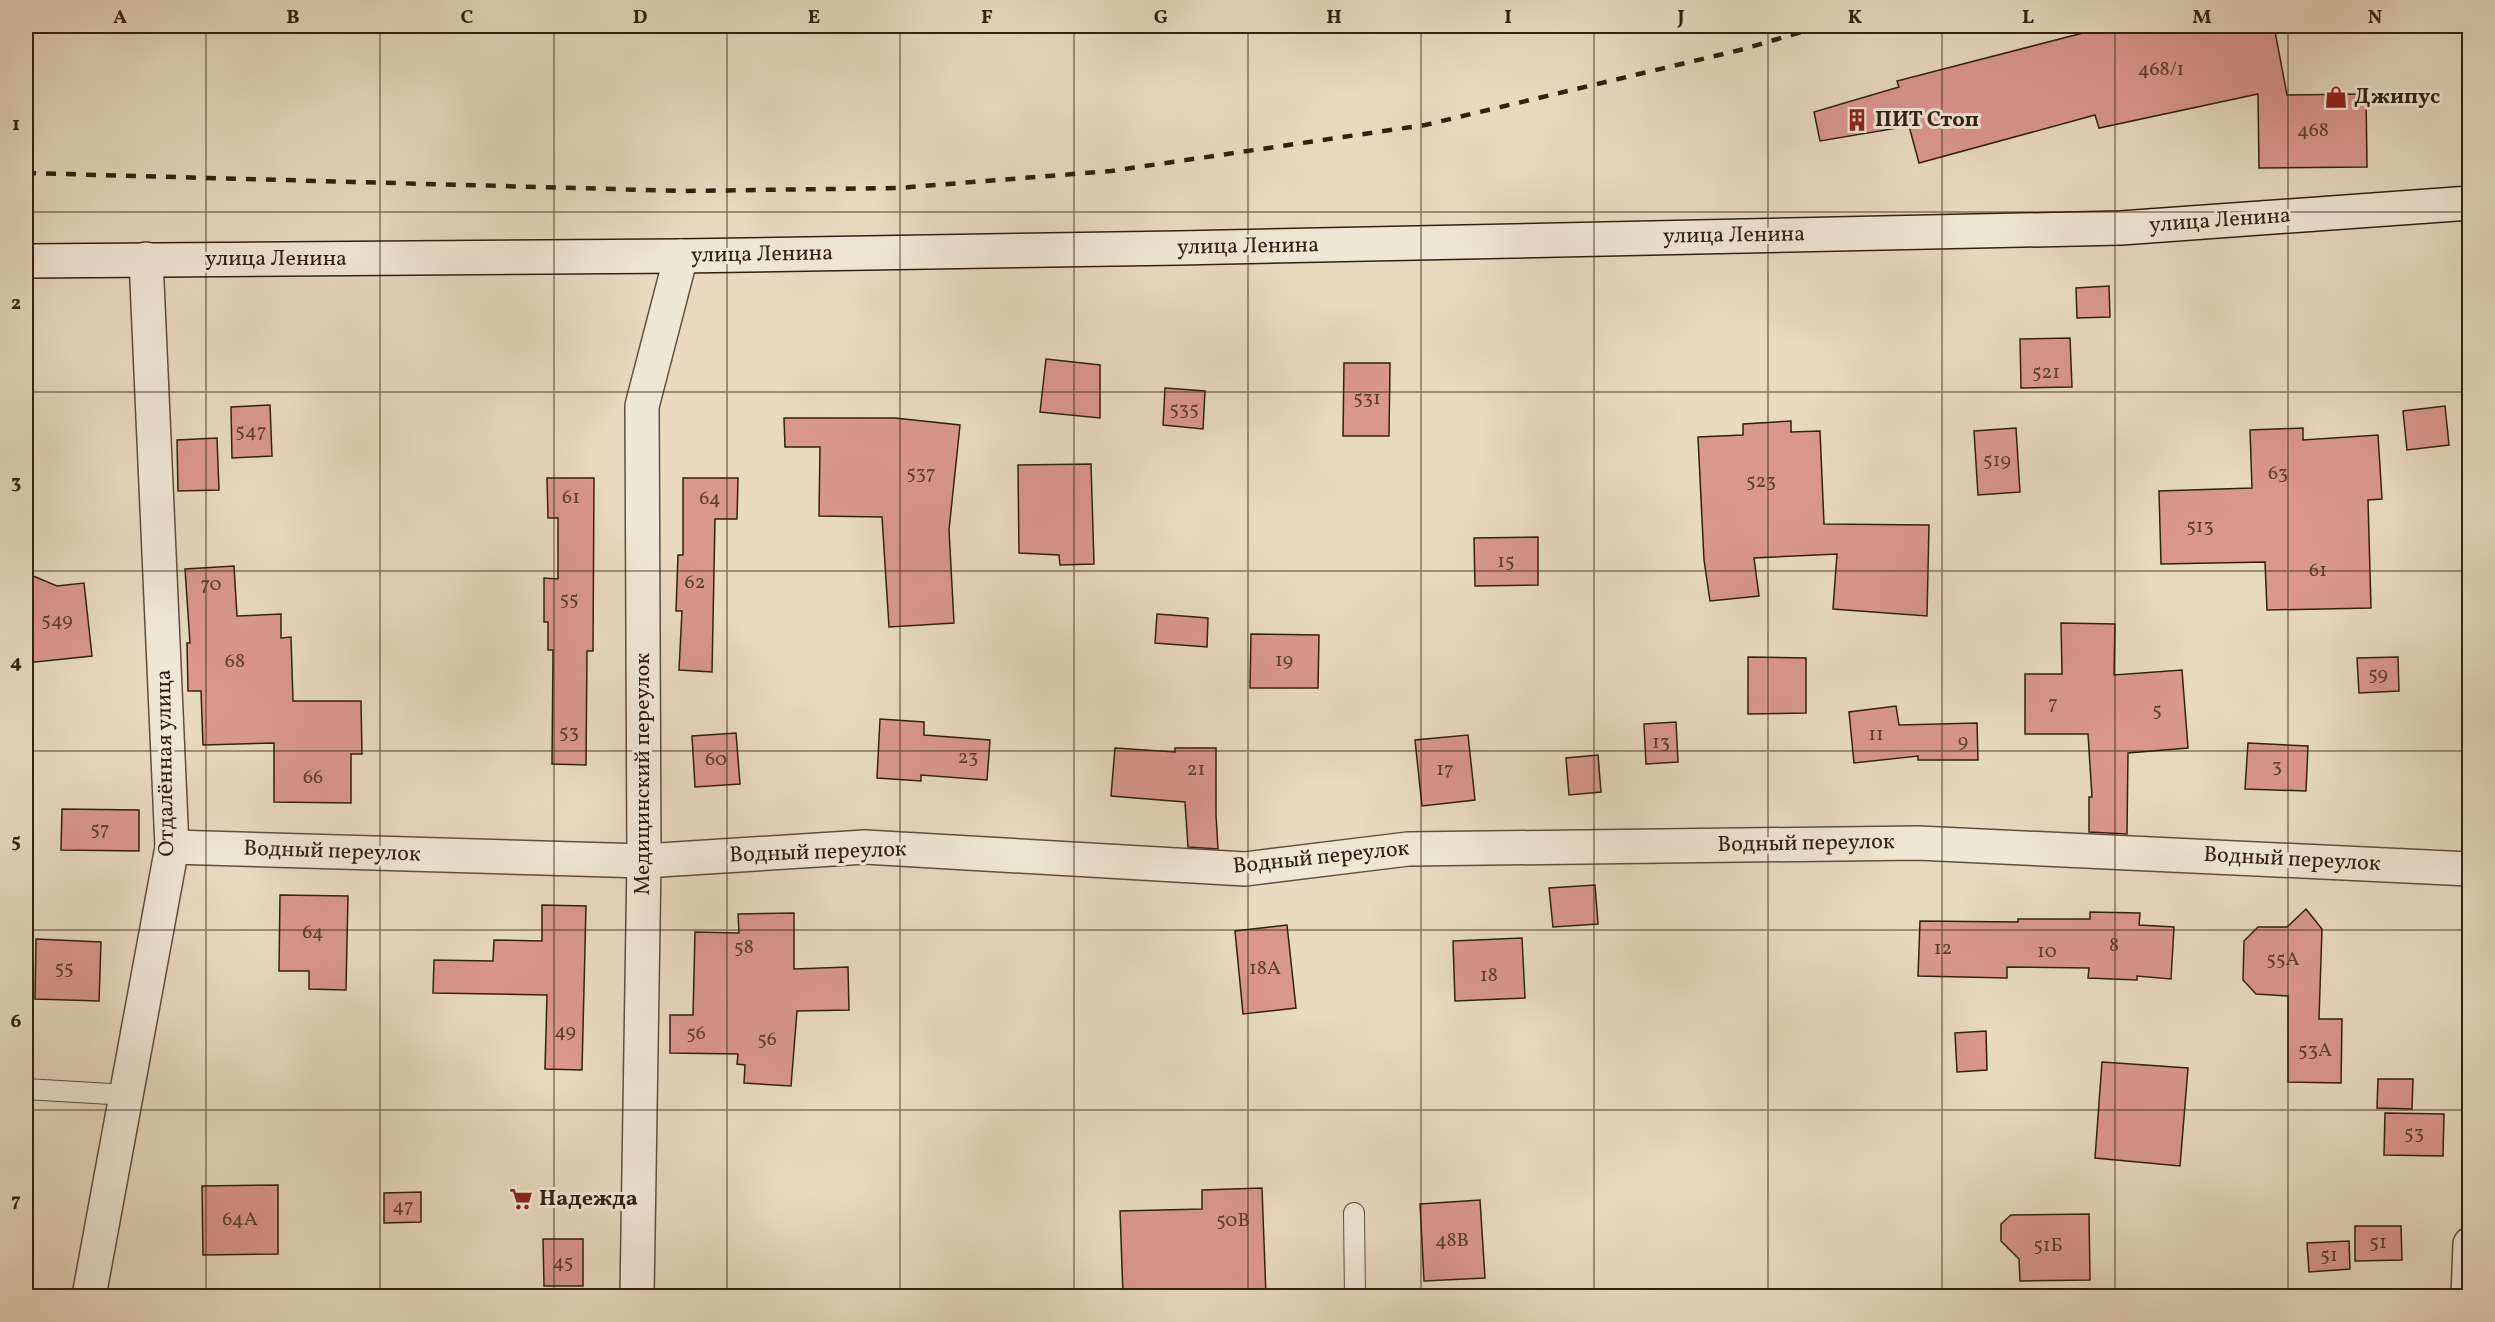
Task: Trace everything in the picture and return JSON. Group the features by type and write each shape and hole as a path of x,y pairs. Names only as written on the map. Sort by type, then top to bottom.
{"street":[{"name":"улица Ленина","path":"26,261 681,256 1179,248 2121,228 2468,210"},
{"name":"Медицинский переулок","path":"638,1296 644,861 642,406 681,256"},
{"name":"Отдалённая улица","path":"89,1296 172,847 146,260"},
{"name":"Водный переулок","path":"172,847 644,861 865,847 1245,869 1408,849 1918,843 2469,869"},
{"path":"2468,1296 2469,1244"}],"lane":[{"path":"26,1089 127,1095"},
{"path":"1354,1213 1355,1296"}],"building":[{"path":"2110,26 2274,26 2287,95 2366,94 2367,167 2259,168 2258,94 2099,128 2095,115 1919,163 1909,126 1820,141 1814,112 1899,87 1897,81"},
{"path":"2109,286 2110,317 2077,318 2076,288"},
{"path":"2070,338 2072,387 2021,388 2020,339"},
{"path":"1046,359 1100,365 1100,418 1040,412"},
{"path":"1344,363 1390,363 1389,436 1343,436"},
{"path":"1165,388 1205,391 1203,429 1163,425"},
{"path":"270,405 272,456 232,458 231,407"},
{"path":"2445,406 2449,445 2407,450 2403,411"},
{"path":"784,418 895,418 960,425 949,530 954,623 889,627 882,517 819,516 820,447 785,447"},
{"path":"1791,421 1791,432 1820,431 1824,524 1929,525 1927,616 1833,609 1837,554 1754,558 1759,596 1710,601 1704,560 1698,437 1743,435 1743,424"},
{"path":"2016,428 2020,492 1978,495 1974,431"},
{"path":"2303,428 2303,440 2378,435 2382,499 2368,500 2371,608 2267,610 2265,562 2161,564 2159,491 2252,488 2250,430"},
{"path":"217,438 219,490 178,491 177,440"},
{"path":"1091,464 1094,564 1060,565 1059,555 1019,553 1018,465"},
{"path":"547,478 594,478 593,651 587,651 586,765 552,764 553,650 548,650 548,622 544,622 544,578 558,579 558,518 548,518"},
{"path":"683,478 738,478 737,519 715,519 712,672 679,670 682,611 676,611 678,555 683,555"},
{"path":"1538,537 1538,585 1475,586 1474,538"},
{"path":"234,566 237,616 281,614 281,638 291,637 293,701 361,701 362,754 351,754 351,803 274,802 274,743 203,745 201,691 188,691 187,643 190,643 185,569"},
{"path":"26,573 57,586 84,583 92,656 26,663"},
{"path":"1157,614 1208,618 1207,647 1155,643"},
{"path":"2061,623 2115,624 2114,675 2182,670 2188,748 2128,753 2127,834 2089,832 2089,797 2092,797 2088,734 2025,734 2025,674 2062,674"},
{"path":"1251,634 1319,635 1318,688 1250,688"},
{"path":"1748,657 1806,658 1806,713 1748,714"},
{"path":"2398,657 2399,691 2359,693 2357,658"},
{"path":"1896,706 1899,725 1977,723 1978,760 1918,760 1918,756 1854,763 1849,712"},
{"path":"880,719 924,722 924,735 990,740 987,780 921,775 921,781 877,778"},
{"path":"1676,722 1678,762 1646,764 1644,724"},
{"path":"736,733 740,784 695,787 692,736"},
{"path":"1468,735 1475,800 1422,806 1415,740"},
{"path":"2248,743 2308,746 2306,791 2245,789"},
{"path":"1115,748 1175,752 1175,748 1216,748 1218,849 1188,847 1185,802 1111,796"},
{"path":"1598,755 1601,792 1569,795 1566,758"},
{"path":"62,809 139,810 139,851 61,850"},
{"path":"1595,885 1598,924 1553,927 1549,888"},
{"path":"280,895 348,896 346,990 309,989 309,971 279,971"},
{"path":"542,905 586,906 582,1070 545,1069 547,995 433,993 434,960 493,961 494,940 542,941"},
{"path":"2306,909 2322,929 2319,1019 2342,1019 2341,1083 2288,1082 2288,996 2256,994 2243,980 2244,941 2258,927 2287,927"},
{"path":"2090,912 2140,913 2139,925 2174,927 2171,979 2137,976 2137,980 2088,978 2089,968 2007,967 2007,978 1918,976 1920,921 2018,922 2018,919 2090,919"},
{"path":"794,913 794,969 848,967 849,1010 797,1011 791,1086 744,1083 745,1065 737,1064 738,1054 670,1053 670,1015 693,1015 695,932 739,933 738,914"},
{"path":"1287,925 1296,1008 1243,1014 1235,931"},
{"path":"1522,938 1525,998 1455,1001 1453,941"},
{"path":"36,939 101,942 99,1001 35,999"},
{"path":"1986,1031 1987,1070 1957,1072 1955,1033"},
{"path":"2102,1062 2188,1068 2180,1166 2095,1158"},
{"path":"2378,1079 2413,1079 2412,1109 2377,1108"},
{"path":"2385,1113 2444,1114 2443,1156 2384,1155"},
{"path":"278,1185 278,1254 203,1255 202,1186"},
{"path":"1262,1188 1266,1296 1205,1296 1205,1292 1123,1295 1120,1211 1202,1209 1202,1190"},
{"path":"421,1192 421,1222 384,1223 384,1193"},
{"path":"1480,1200 1485,1278 1424,1281 1420,1204"},
{"path":"2089,1214 2090,1280 2020,1281 2019,1259 2001,1241 2001,1224 2011,1215"},
{"path":"2355,1226 2401,1226 2402,1260 2355,1261"},
{"path":"543,1239 583,1239 583,1286 544,1286"},
{"path":"2349,1241 2350,1269 2309,1272 2307,1243"}],"railway":[{"path":"26,173 685,191 898,188 1111,171 1425,125 1740,50 1822,26"}],"place":[{"name":"Джипус","path":"2336,97"},
{"name":"ПИТ Стоп","path":"1857,120"},
{"name":"Надежда","path":"521,1199"}]}
